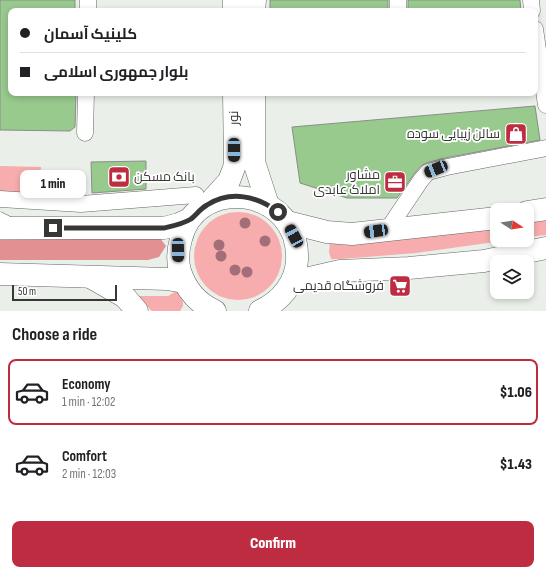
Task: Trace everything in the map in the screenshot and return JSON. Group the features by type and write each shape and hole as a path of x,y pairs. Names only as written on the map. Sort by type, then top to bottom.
{"main road":[{"name":"نور","path":"190,219 202,200 229,181 234,165 234,96"},
{"name":"نور","path":"254,96 254,162 268,205"},
{"path":"202,200 238,196 254,198 278,212 287,222 294,236 297,251 296,267 292,282 282,296 270,307 260,311"},
{"path":"534,211 546,209"},
{"path":"11,228 164,228 190,219"},
{"path":"187,296 179,266 178,250 182,233 190,219"},
{"path":"287,222 327,232 352,234 490,219"},
{"path":"292,282 340,271 409,268 484,261 546,248"},
{"path":"0,274 167,279 187,296 215,311"},
{"path":"91,277 125,297 136,311"}],"street":[{"path":"538,49 546,105"},
{"path":"85,133 86,96"},
{"path":"388,229 428,172 546,148"},
{"path":"0,199 81,204 202,200"}],"lane":[{"path":"0,216 11,228"}],"shaded area":[{"path":"0,166 41,167 40,194 0,193"},
{"path":"238,212 255,216 269,225 278,239 282,256 278,273 269,287 255,296 238,300 221,296 207,287 198,273 194,256 198,239 207,225 221,216"},
{"path":"546,214 546,235 534,236 534,216"},
{"path":"490,223 490,243 416,253 331,259 329,252 330,242"},
{"path":"160,238 166,246 159,257 148,260 0,260 0,240"},
{"path":"182,288 183,306 180,311 152,311 136,296 168,296"}],"building":[{"path":"0,0 75,0 75,8 8,8 8,96 76,96 75,127 70,131 0,130"},
{"path":"270,0 388,0 388,8 270,8"},
{"path":"408,0 520,0 521,8 408,8"},
{"path":"535,106 540,140 426,163 414,174 397,198 347,198 300,183 292,127"},
{"name":"بانک مسکن","path":"146,161 146,189 92,193 91,162"}],"place":[{"name":"سالن زیبایی سوده","path":"516,134"},
{"name":"بانک مسکن","path":"119,177"},
{"name":"مشاور املاک عابدی","path":"395,182"},
{"name":"فروشگاه قدیمی","path":"400,286"}],"route":[{"path":"53,228 164,228 190,219 207,204 222,198 238,196 254,198 278,212"}]}
